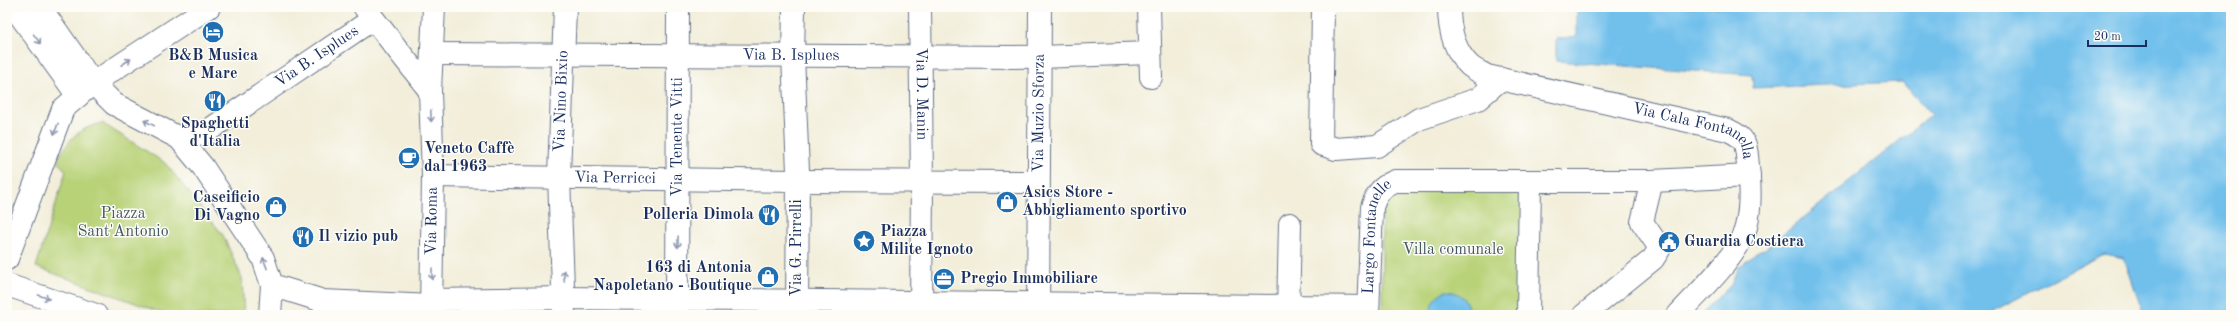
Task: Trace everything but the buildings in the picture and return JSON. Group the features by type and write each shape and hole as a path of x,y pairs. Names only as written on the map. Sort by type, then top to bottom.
{"street":[{"path":"14,7 86,89 179,138 203,167 263,258 272,285 270,315"},
{"path":"40,7 86,89"},
{"path":"7,259 63,109 86,89 209,7"},
{"name":"Via Roma","path":"432,307 433,176 430,91 433,54 434,7"},
{"name":"Via Nino Bixio","path":"565,7 562,54 559,177 565,306"},
{"name":"Via Tenente Vitti","path":"677,307 679,178 678,7"},
{"name":"Via G. Pirrelli","path":"794,7 792,56 797,181 796,308"},
{"name":"Via D. Manin","path":"920,7 922,181"},
{"name":"Via Muzio Sforza","path":"1038,309 1040,7"},
{"path":"1148,7 1150,77"},
{"path":"1323,7 1321,144 1336,149 1377,146 1419,119 1478,99 1501,79"},
{"name":"Via Cala Fontanella","path":"1449,7 1449,24 1457,47 1470,66 1487,76 1728,130 1740,136 1746,145 1751,199 1746,227 1741,240 1715,275 1678,315"},
{"path":"369,13 430,91"},
{"name":"Via B. Isplues","path":"179,138 203,134 369,13"},
{"name":"Via B. Isplues","path":"433,54 562,54 678,57 1040,57 1149,53"},
{"name":"Via Perricci","path":"433,176 679,178 797,181"},
{"name":"Largo Fontanelle","path":"1368,311 1372,207 1376,194 1383,186 1395,181 1530,183 1652,181 1749,176"},
{"path":"797,181 1038,182"},
{"path":"921,308 922,181"},
{"path":"1584,315 1653,259 1660,248 1642,222 1652,181"},
{"path":"1528,315 1530,183"},
{"path":"1288,311 1290,224"},
{"path":"7,285 96,315"},
{"path":"272,285 323,301 432,307 565,306 1368,311"}],"green space":[{"name":"Piazza Sant'Antonio","path":"102,123 165,163 223,235 242,278 244,315 168,315 36,267 66,171 57,161 75,136 86,128"},
{"name":"Villa comunale","path":"1525,186 1522,315 1382,315 1382,208 1386,192"}],"water":[{"path":"1577,7 2231,7 2231,315 2144,315 2124,258 2104,254 1985,315 1700,315 1731,285 1738,268 1760,250 1765,249 1931,115 1902,82 1753,88 1752,75 1556,61 1556,39 1577,36"},
{"path":"1445,291 1450,291 1463,297 1467,305 1467,315 1432,315 1432,304 1438,295"}],"place":[{"name":"B&B Musica e Mare","path":"213,32"},
{"name":"Spaghetti d'Italia","path":"215,101"},
{"name":"Veneto Caffè dal 1963","path":"409,158"},
{"name":"Asics Store - Abbigliamento sportivo","path":"1007,202"},
{"name":"Caseificio Di Vagno","path":"276,207"},
{"name":"Polleria Dimola","path":"769,215"},
{"name":"Il vizio pub","path":"303,237"},
{"name":"Piazza Milite Ignoto","path":"864,241"},
{"name":"Guardia Costiera","path":"1669,242"},
{"name":"163 di Antonia Napoletano - Boutique","path":"768,277"},
{"name":"Pregio Immobiliare","path":"944,279"}]}
